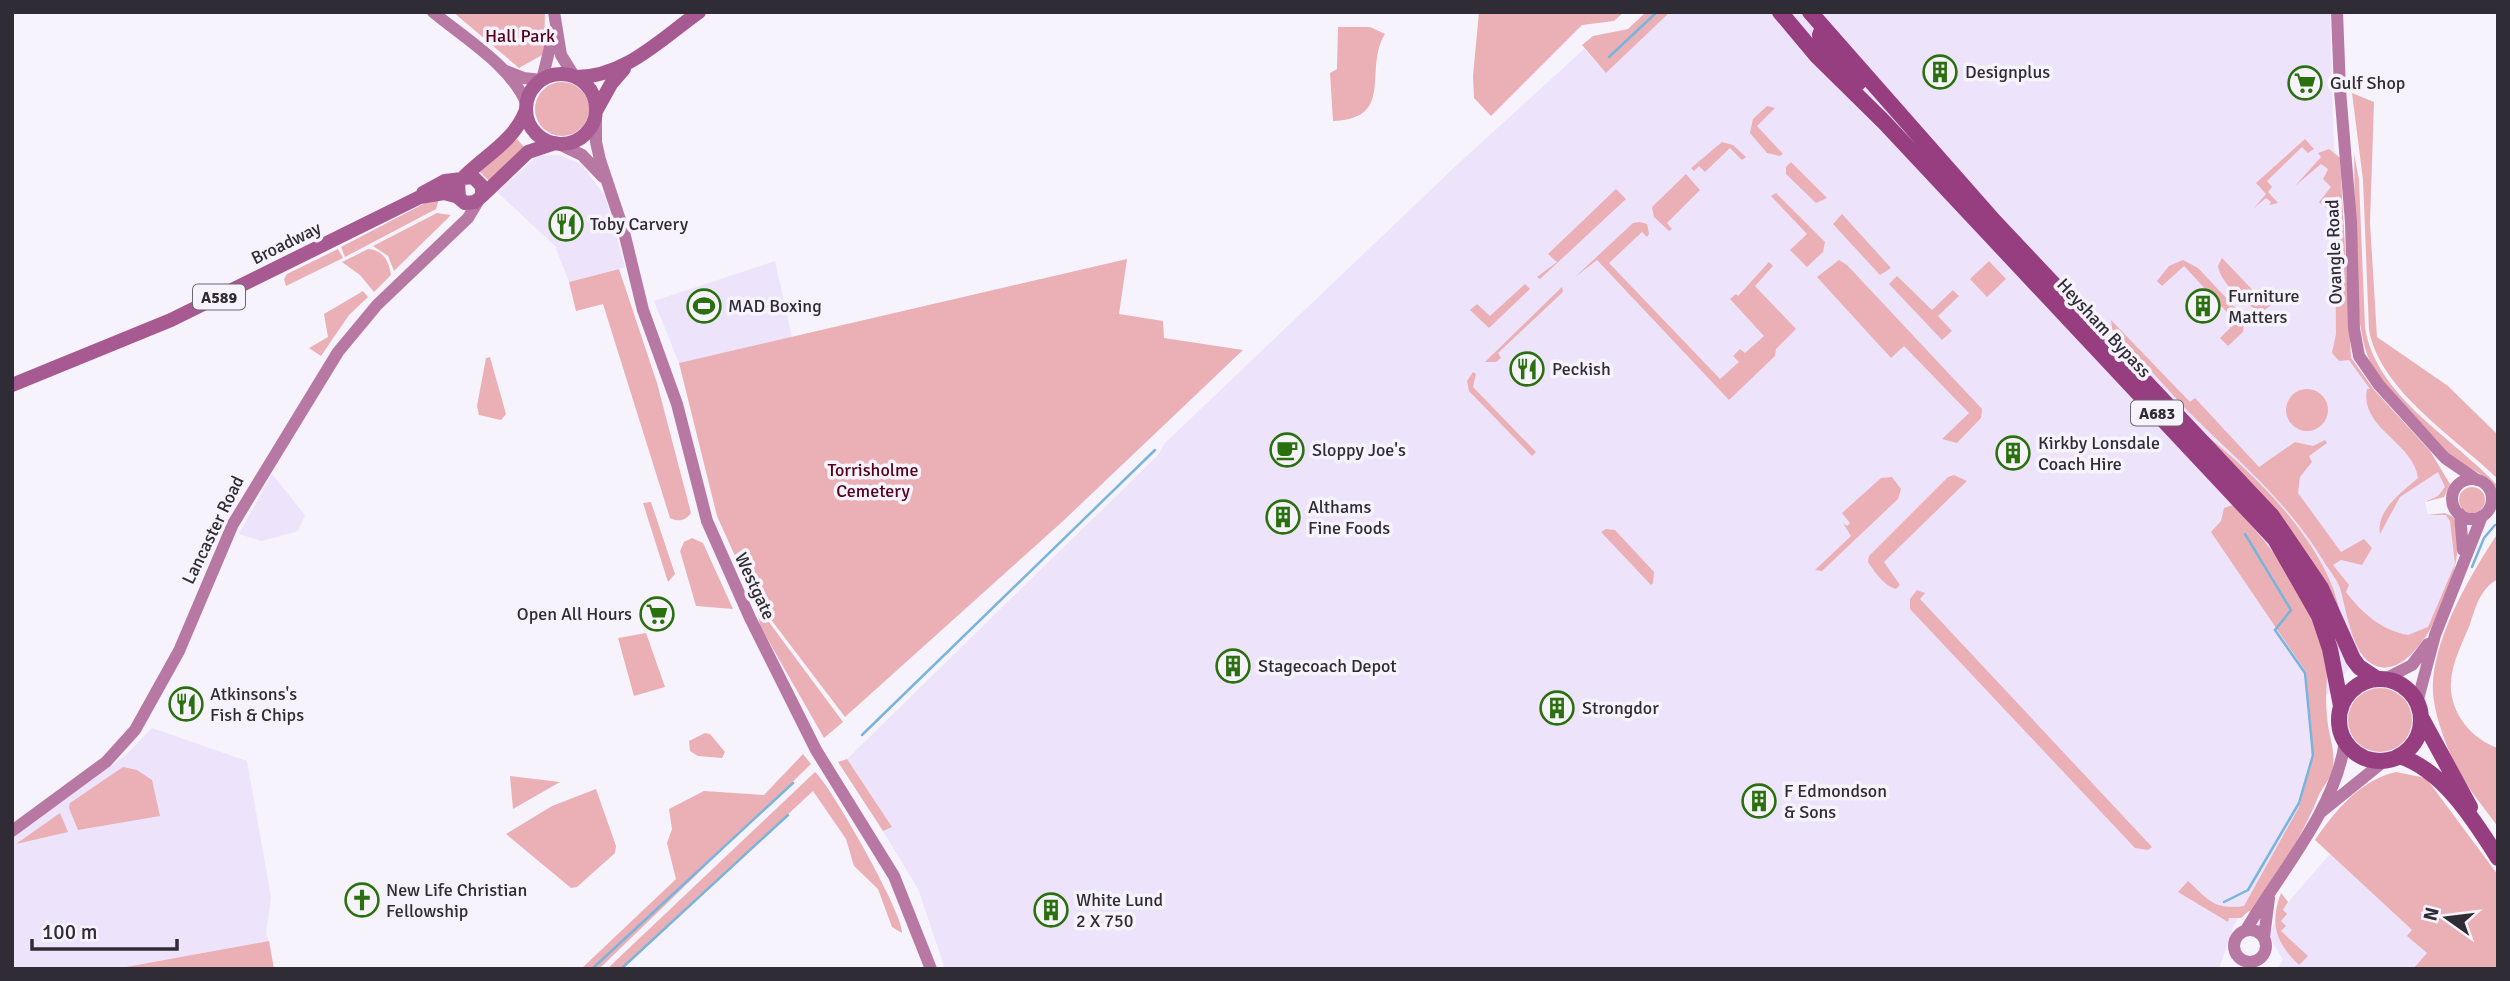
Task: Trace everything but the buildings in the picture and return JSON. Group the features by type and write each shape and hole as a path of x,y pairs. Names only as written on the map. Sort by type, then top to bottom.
{"highway":[{"name":"Heysham Bypass","path":"1780,12 1809,43 1817,56 1884,122 2275,539 2319,616 2330,649 2341,706"},
{"name":"A683","path":"1793,12 1808,27 1809,43"},
{"name":"Heysham Bypass","path":"1810,12 1994,221 2272,516 2321,588 2353,659 2359,667 2381,679"},
{"name":"A683","path":"1823,27 1820,34 1824,46 1865,90 1884,122"},
{"name":"A683","path":"2381,679 2404,687 2419,710 2477,825 2498,858"},
{"path":"2341,706 2355,687 2381,679"},
{"name":"A683","path":"2341,706 2340,730 2345,741 2362,757 2392,759 2426,768 2477,825"},
{"path":"2392,759 2416,740 2419,710"}],"main road":[{"path":"433,12 500,68 519,89 537,134 556,143 576,140 585,134 611,85 631,62"},
{"path":"500,68 519,77 541,80 557,74 575,77 604,74 631,62 699,12"},
{"name":"Ovangle Road","path":"2337,12 2356,344 2371,375 2445,458 2477,480"},
{"path":"541,80 551,51 554,16"},
{"path":"554,16 561,55 575,77 592,92 596,112"},
{"name":"A589","path":"463,179 508,140 530,94 541,80"},
{"name":"Westgate","path":"596,112 598,151 612,192 643,310 677,404 707,522 750,618 816,750 894,876 931,969"},
{"name":"Westgate","path":"556,143 586,158 612,192"},
{"name":"Lancaster Road","path":"12,831 106,762 135,730 179,651 233,524 288,431 355,328 468,218 481,197 528,152 556,143"},
{"path":"459,198 457,186 463,179 473,177 479,180 482,186 481,197"},
{"name":"Broadway","path":"12,385 171,320 420,197 438,184 463,179"},
{"name":"Broadway","path":"420,197 444,193 459,198"},
{"name":"A589","path":"459,198 472,203 481,197"},
{"name":"Lancaster Road","path":"446,237 459,214 459,198"},
{"name":"Ovangle Road","path":"2445,458 2453,475 2454,491"},
{"path":"2419,710 2435,635 2482,516 2490,508 2492,496 2488,487 2477,480 2461,483 2454,491 2453,504 2460,514 2464,538 2460,568"},
{"path":"2460,514 2470,519 2482,516"},
{"path":"2381,679 2412,665 2435,635"},
{"path":"2269,898 2263,937 2265,952 2252,966 2238,964 2233,944 2269,898 2321,812 2340,772 2345,741"},
{"path":"2321,812 2392,759"},
{"path":"2246,930 2255,931 2263,937"}],"shaded area":[{"path":"1670,12 2330,12 2334,150 2338,155 2346,254 2348,349 2367,382 2430,451 2448,482 2442,496 2425,502 2428,515 2446,515 2452,520 2455,564 2426,637 2402,663 2377,665 2362,653 2314,710 2328,767 2234,925 2219,969 945,969 918,889 883,831 892,827 847,759 1158,455 1165,443 1459,163 1584,49 1606,73"},
{"path":"559,155 581,164 605,196 625,267 569,282 555,246 497,192 538,156"},
{"path":"775,261 792,337 679,363 654,301"},
{"path":"272,474 305,515 298,531 262,541 239,534"},
{"path":"152,728 247,761 271,897 266,934 269,941 115,969 12,969 12,837 125,756"},
{"path":"2330,854 2442,958 2439,969 2277,969 2283,960 2268,934 2290,900"}],"green space":[{"name":"Hall Park","path":"453,12 545,12 544,54 519,68"},
{"path":"1479,12 1624,12 1614,21 1582,25 1491,116 1474,98 1473,76"},
{"path":"1646,12 1670,12 1606,73 1582,45 1593,36 1628,29"},
{"path":"1338,27 1370,27 1385,34 1376,62 1371,102 1365,111 1352,118 1333,121 1330,73 1337,69"},
{"path":"562,82 581,90 589,109 581,128 562,136 543,128 535,109 543,90"},
{"path":"2352,93 2374,102 2370,223 2377,337 2448,386 2498,435 2498,479 2422,412 2388,373 2376,352 2369,330 2363,180"},
{"path":"1767,106 1775,108 1757,126 1783,154 1780,156 1767,153 1750,133 1753,119"},
{"path":"517,139 525,148 489,181 479,171"},
{"path":"2305,139 2314,149 2308,153 2302,147 2267,181 2272,187 2268,192 2278,203 2269,205 2271,202 2266,198 2254,208 2266,194 2256,183"},
{"path":"1722,142 1733,145 1746,157 1742,160 1730,148 1705,172 1699,166 1694,171 1691,168"},
{"path":"2329,149 2340,158 2351,358 2375,391 2430,451 2450,484 2444,497 2425,502 2438,496 2445,487 2438,472 2400,497 2380,534 2380,525 2386,509 2418,478 2407,455 2371,414 2367,403 2367,389 2370,389 2349,360 2339,361 2332,353 2336,334 2335,232 2327,219 2332,213 2319,202 2331,187 2323,179 2328,169 2321,164 2295,186 2321,157 2318,153"},
{"path":"2354,153 2359,180 2365,327 2372,352 2400,395 2480,468 2498,486 2498,492 2489,480 2451,456 2381,379 2365,349 2355,264"},
{"path":"1791,162 1827,198 1816,203 1786,174 1786,167"},
{"path":"1686,174 1700,190 1667,223 1672,229 1669,231 1654,217 1652,207"},
{"path":"1616,189 1626,199 1540,279 1537,277 1557,262 1548,254"},
{"path":"1776,193 1825,242 1823,252 1807,267 1790,250 1807,234 1771,196"},
{"path":"439,199 436,209 345,257 341,247 427,202"},
{"path":"437,213 451,215 394,271 388,256 373,246"},
{"path":"1842,214 1891,268 1880,275 1833,224"},
{"path":"1633,223 1647,224 1647,237 1642,232 1609,263 1720,379 1739,362 1733,356 1740,349 1745,353 1764,336 1730,299 1736,294 1738,296 1769,262 1773,266 1755,286 1796,329 1776,349 1775,356 1729,400 1597,260 1575,277"},
{"path":"338,249 343,258 286,286 284,279 287,274"},
{"path":"368,249 384,257 391,275 374,292 360,275 342,262"},
{"path":"2222,258 2266,304 2271,300 2274,303 2263,311 2242,300 2229,287 2220,272 2218,266"},
{"name":"Torrisholme Cemetery","path":"1127,259 1119,314 1163,321 1164,338 1243,350 1062,522 845,717 753,596 717,516 679,363"},
{"path":"1839,260 1847,265 1982,409 1981,418 1957,443 1942,439 1969,413 1904,346 1891,358 1817,277"},
{"path":"2183,260 2198,268 2245,318 2243,332 2228,346 2220,338 2236,322 2184,266 2162,286 2157,281 2169,266"},
{"path":"1989,261 2006,279 1987,297 1970,279"},
{"path":"619,269 657,383 691,513 682,520 670,518 603,304 576,311 569,282"},
{"path":"1897,276 1932,310 1953,290 1959,296 1938,316 1952,331 1942,340 1889,284"},
{"path":"1525,284 1530,289 1489,328 1470,310 1477,304 1490,316"},
{"path":"1562,287 1563,292 1498,353 1501,358 1496,362 1485,362"},
{"path":"363,291 368,297 349,315 321,356 309,348 328,337 324,314"},
{"path":"2111,320 2190,402 2195,398 2259,467 2295,442 2313,446 2325,440 2327,443 2309,456 2312,462 2300,477 2298,493 2341,552 2364,539 2372,548 2362,565 2341,560 2333,565 2349,585 2346,592 2366,614 2381,625 2408,635 2428,627 2454,565 2438,616 2423,641 2406,659 2387,668 2369,662 2363,656 2353,638 2339,585 2313,544 2254,475 2191,414 2112,329"},
{"path":"490,357 506,414 501,420 479,415 477,406 486,358"},
{"path":"1473,372 1476,374 1473,387 1536,452 1532,456 1469,391 1467,381"},
{"path":"2307,389 2322,395 2328,410 2322,425 2307,431 2292,425 2286,410 2292,395"},
{"path":"2207,436 2270,494 2309,542 2335,593 2341,619"},
{"path":"1954,475 1967,481 1884,562 1900,585 1896,589 1883,582 1868,562 1869,556 1948,477"},
{"path":"1892,477 1901,489 1898,499 1822,571 1815,570 1851,536 1843,523 1847,526 1850,523 1842,513 1881,478"},
{"path":"2472,487 2481,491 2485,500 2481,509 2472,513 2463,509 2459,500 2463,491"},
{"path":"651,502 675,574 668,582 643,503"},
{"path":"2233,505 2294,580 2317,623 2327,669 2326,710 2333,766 2304,827 2252,913 2249,911 2241,918 2229,918 2228,922 2178,892 2188,881 2218,905 2244,906 2299,807 2312,757 2306,672 2211,532 2221,521 2224,508"},
{"path":"2445,513 2453,517 2458,534 2455,563 2450,521 2446,515 2427,515"},
{"path":"1606,529 1615,530 1654,572 1651,585 1601,532"},
{"path":"2498,533 2498,579 2487,588 2477,604 2456,660 2451,693 2464,723 2479,738 2498,748 2498,827 2455,764 2439,723 2433,681 2448,623 2477,566"},
{"path":"692,538 703,543 733,609 696,606 680,551 684,542"},
{"path":"1917,590 1925,593 1920,599 2152,847 2148,850 2135,848 1910,609 1910,599"},
{"path":"757,606 843,722 824,738 760,626"},
{"path":"646,633 665,687 634,696 618,638"},
{"path":"2380,688 2392,690 2403,697 2410,708 2410,732 2403,743 2392,750 2380,752 2368,750 2357,743 2350,732 2348,720 2350,708 2357,697 2368,690"},
{"path":"705,733 710,734 725,752 722,758 698,756 690,751 689,741"},
{"path":"803,754 811,764 599,969 581,969 676,879 667,843 672,829 669,809 704,791 764,795"},
{"path":"847,759 892,827 883,831 838,762"},
{"path":"123,767 137,770 152,780 160,816 78,830 69,808 70,803"},
{"path":"815,772 865,851 892,903 902,933 892,927 878,889 854,866 846,839 813,791 622,969 607,969"},
{"path":"2396,772 2426,778 2498,875 2498,969 2413,969 2427,953 2407,936 2412,930 2315,840 2331,818 2360,789"},
{"path":"510,776 560,782 513,809"},
{"path":"596,789 616,846 615,853 577,887 571,888 506,834 552,806"},
{"path":"60,813 68,832 16,844"},
{"path":"2281,893 2288,902 2283,910 2287,914 2281,921 2286,926 2281,931 2308,956 2299,965 2280,941 2275,924"},
{"path":"269,941 274,969 115,969"}],"waterway":[{"path":"1609,57 1657,12"},
{"path":"862,735 1155,450"},
{"path":"2472,567 2484,538 2495,525"},
{"path":"2224,902 2248,890 2299,803 2313,755 2305,673 2275,630 2291,610 2245,534"},
{"path":"592,969 793,783"},
{"path":"621,969 788,815"}],"place":[{"name":"Designplus","path":"1940,72"},
{"name":"Gulf Shop","path":"2305,83"},
{"name":"Toby Carvery","path":"566,224"},
{"name":"MAD Boxing","path":"704,306"},
{"name":"Furniture Matters","path":"2203,306"},
{"name":"Peckish","path":"1527,369"},
{"name":"Sloppy Joe's","path":"1287,450"},
{"name":"Kirkby Lonsdale Coach Hire","path":"2013,453"},
{"name":"Althams Fine Foods","path":"1283,517"},
{"name":"Open All Hours","path":"657,614"},
{"name":"Stagecoach Depot","path":"1233,666"},
{"name":"Atkinsons's Fish & Chips","path":"186,704"},
{"name":"Strongdor","path":"1557,708"},
{"name":"F Edmondson & Sons","path":"1759,801"},
{"name":"New Life Christian Fellowship","path":"362,900"},
{"name":"White Lund 2 X 750","path":"1051,910"}]}
